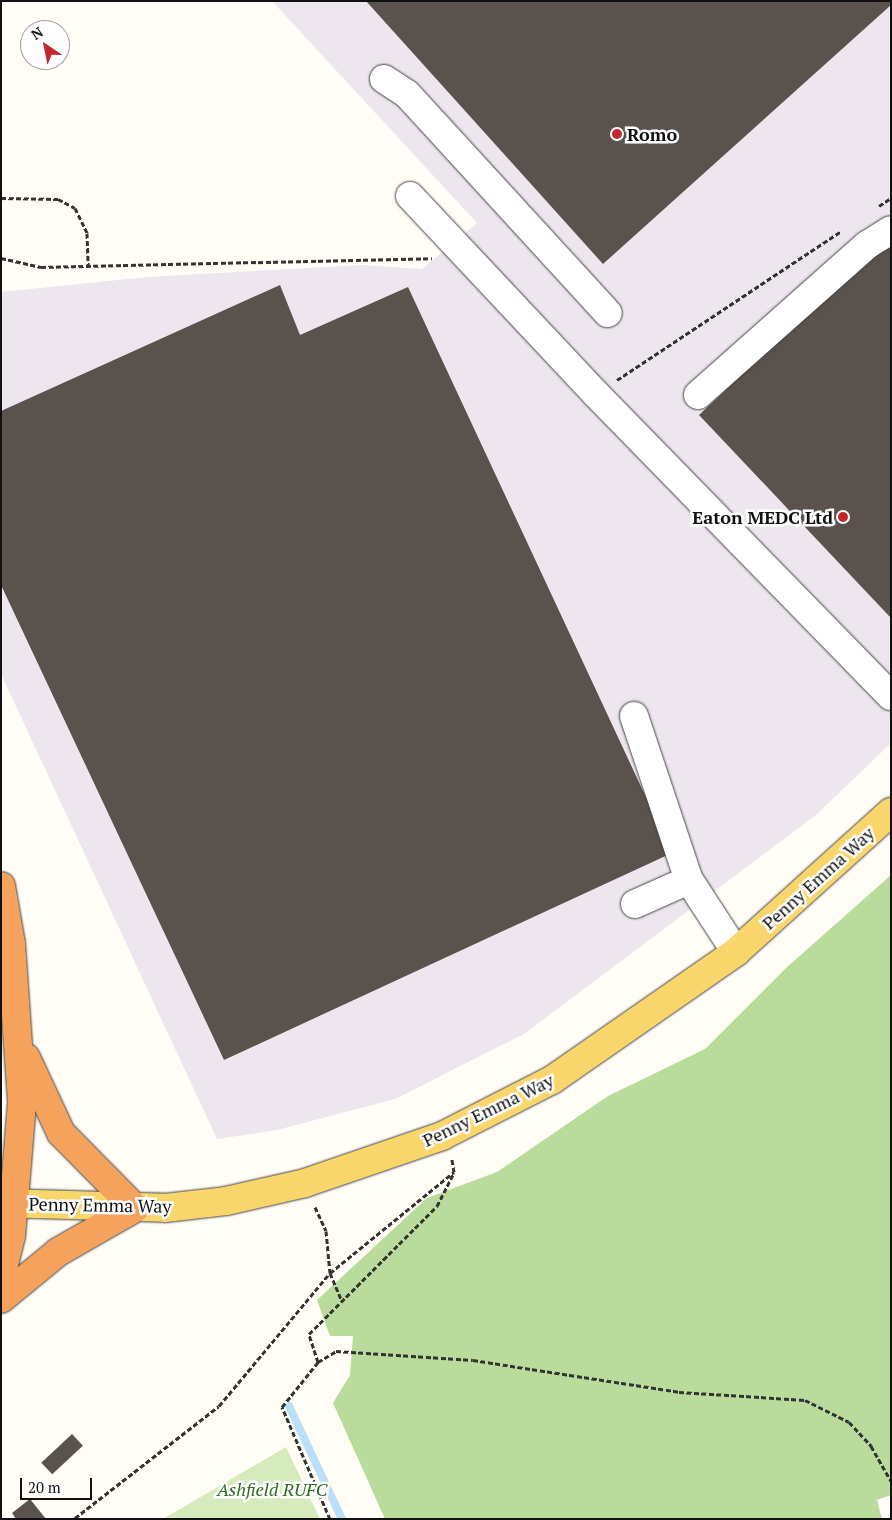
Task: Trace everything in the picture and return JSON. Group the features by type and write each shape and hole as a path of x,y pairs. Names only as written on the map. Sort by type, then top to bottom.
{"highway":[{"path":"1,886 12,944 19,1044 22,1144 8,1203 1,1277"},
{"path":"1,1299 58,1252 135,1208 61,1133 19,1044"}],"main road":[{"name":"Penny Emma Way","path":"8,1203 135,1208 226,1201 305,1183 442,1136 552,1080 736,952 891,812"}],"lane":[{"path":"384,79 407,94 608,313"},
{"path":"410,196 596,394 891,696"},
{"path":"698,395 867,245 891,230"},
{"path":"634,716 689,880 736,952"},
{"path":"635,904 689,880"}],"path":[{"path":"1,198 58,199 75,208 88,233 88,264"},
{"path":"874,209 891,198"},
{"path":"596,394 850,225"},
{"path":"1,258 41,267 88,264 469,260"},
{"path":"318,1362 309,1334 438,1206 454,1172 442,1136"},
{"path":"75,1518 219,1406 330,1274 454,1172"},
{"path":"305,1183 326,1231 330,1274 342,1301"},
{"path":"330,1519 282,1407 318,1362 336,1351 473,1360 678,1392 774,1394 806,1400 849,1422 871,1446 891,1481"}],"shaded area":[{"path":"272,1 891,1 891,743 816,815 524,1034 395,1099 277,1130 217,1139 1,674 1,292 147,277 363,265 422,269 477,223"}],"green space":[{"path":"891,875 891,1495 877,1500 882,1519 385,1519 333,1403 350,1375 353,1336 330,1336 317,1300 427,1198 497,1172 608,1096 705,1049 786,968"},
{"name":"Ashfield RUFC","path":"286,1447 320,1519 163,1519"}],"building":[{"name":"Romo","path":"366,1 891,1 891,5 603,264"},
{"name":"Eaton MEDC Ltd","path":"883,242 891,250 891,618 699,415"},
{"path":"280,285 300,335 408,287 672,853 224,1060 1,585 1,411"},
{"path":"72,1434 83,1446 52,1474 41,1463"},
{"path":"30,1499 46,1519 16,1519 12,1513"}],"waterway":[{"path":"289,1406 342,1519"}],"place":[{"name":"Romo","path":"617,134"},
{"name":"Eaton MEDC Ltd","path":"843,517"}]}
